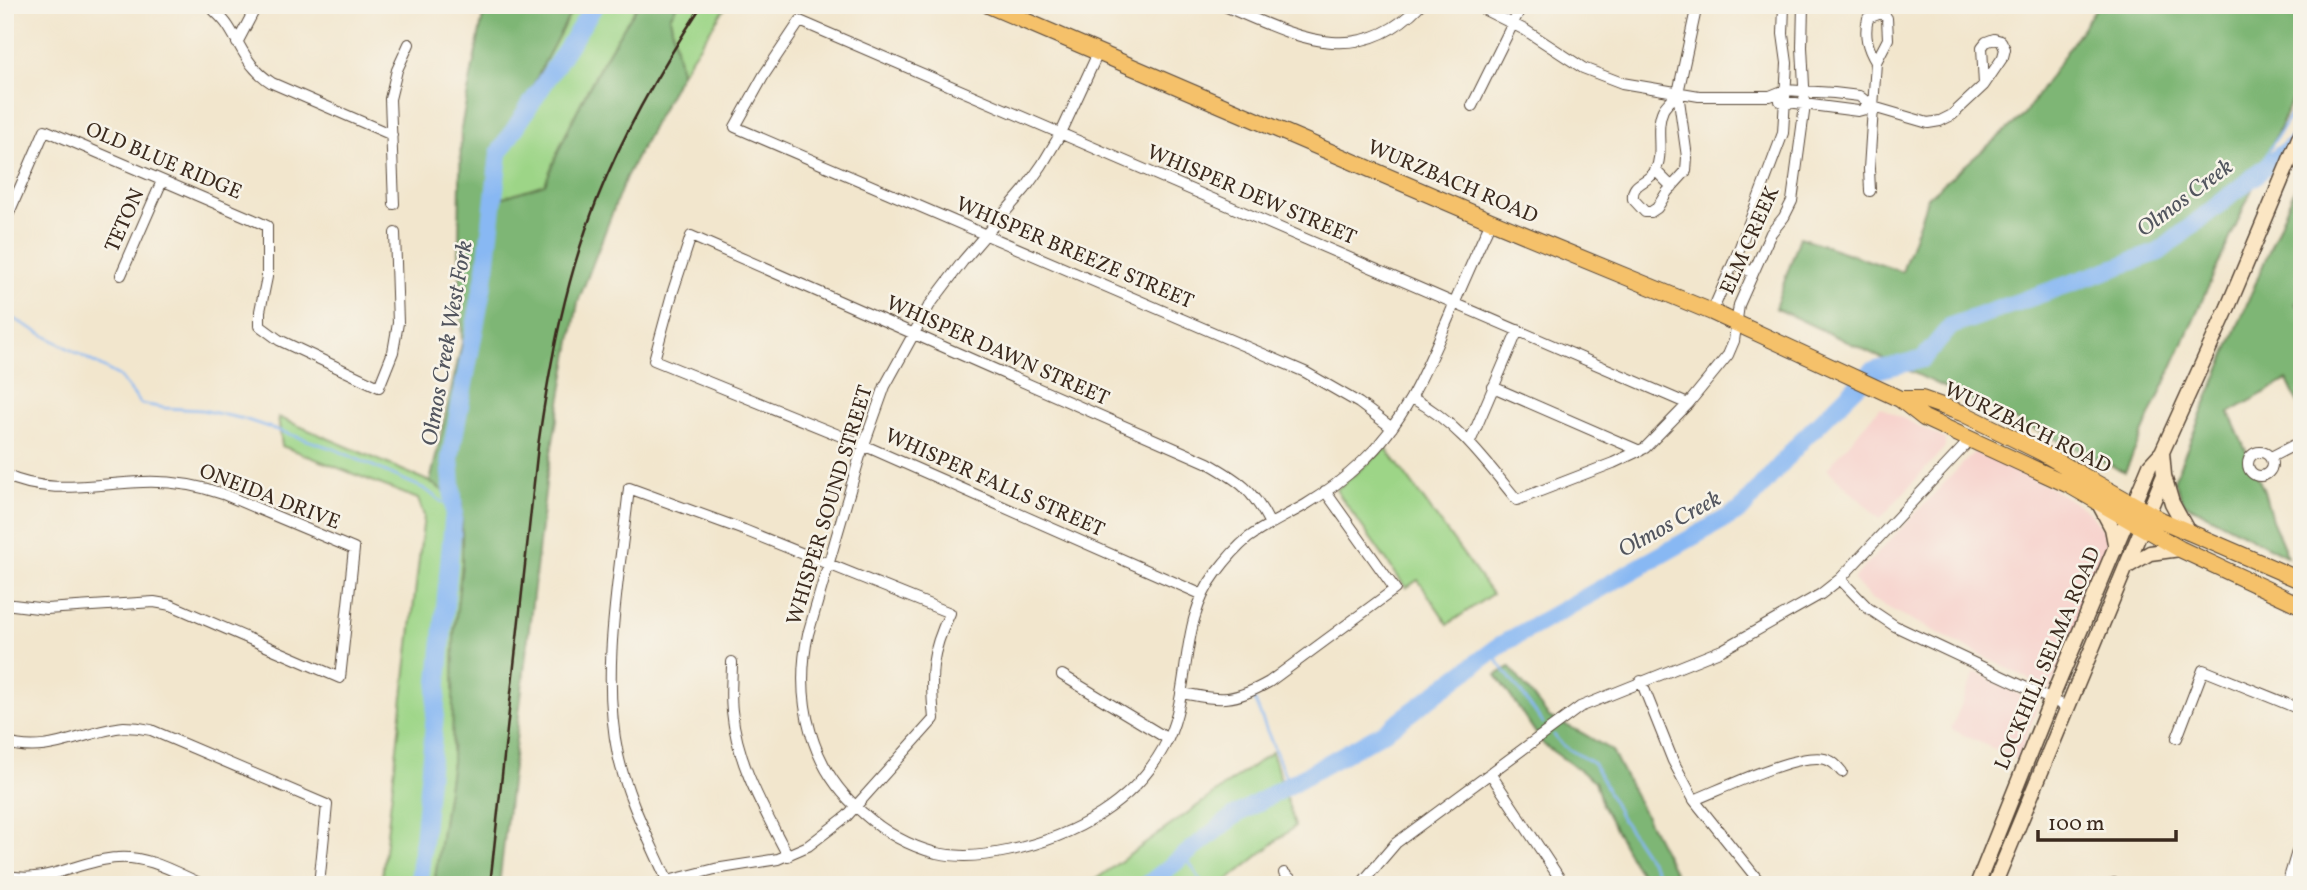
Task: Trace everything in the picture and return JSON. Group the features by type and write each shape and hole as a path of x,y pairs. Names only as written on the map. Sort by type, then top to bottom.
{"main road":[{"name":"WURZBACH ROAD","path":"988,5 1491,221 1712,312 1900,399 1924,418 2026,464 2097,500 2132,510"},
{"name":"LOCKHILL SELMA ROAD","path":"1977,885 2018,779 2150,465 2162,452 2302,131"},
{"name":"WURZBACH ROAD","path":"1900,399 1922,399 1962,413 2031,446 2132,510"},
{"path":"1922,399 1941,416 1966,429 1970,440 1983,435 2015,451 2031,446"},
{"name":"LOCKHILL SELMA ROAD","path":"1994,885 2164,475 2162,452"},
{"path":"2164,475 2172,503 2188,532"},
{"path":"2097,500 2112,528 2116,550"},
{"path":"2132,510 2180,549 2302,606"},
{"path":"2145,521 2188,532 2302,581"},
{"path":"2127,566 2150,553 2180,549"},
{"path":"2078,638 2093,646"}],"street":[{"path":"209,5 227,24 250,65 272,83 392,135"},
{"path":"237,43 257,5"},
{"path":"1222,5 1298,37 1334,43 1358,40 1391,28 1401,23 1420,5"},
{"path":"1475,5 1514,24 1565,58 1592,72 1622,83 1678,93 1699,96 1770,96 1785,90 1834,93 1859,96 1873,107 1928,123 1940,121 1968,102 1984,85"},
{"path":"1472,106 1522,5"},
{"path":"1678,93 1663,110 1655,170 1634,187 1633,199 1645,212 1657,208 1686,171 1687,158 1678,93 1697,5"},
{"name":"ELM CREEK","path":"1712,312 1783,133 1787,64 1783,34 1784,5"},
{"name":"ELM CREEK","path":"1640,451 1688,404 1728,355 1740,305 1753,272 1772,233 1792,201 1805,105 1801,47 1803,5"},
{"name":"WHISPER BREEZE STREET","path":"800,21 764,75 735,127 1305,372 1359,403 1392,428"},
{"name":"WHISPER DEW STREET","path":"800,21 1688,404"},
{"path":"394,204 392,84 409,44"},
{"name":"WHISPER SOUND STREET","path":"1098,53 1061,133 1025,189 929,306 915,336 885,386 863,445 806,644 802,691 809,728 822,762 856,807 890,833 913,845 936,853 976,855 1025,847 1068,833 1117,804 1143,777 1168,738 1181,693 1192,627 1212,578 1245,540 1325,491 1363,461 1392,428 1412,398 1491,221"},
{"path":"1870,191 1876,62"},
{"path":"1833,107 1834,93"},
{"path":"1770,96 1784,103 1858,111 1873,107"},
{"name":"OLD BLUE RIDGE","path":"5,222 45,130 267,226 267,277 260,311 260,326 279,341 379,387 393,352 398,323 395,233"},
{"path":"1655,170 1672,187"},
{"name":"TETON","path":"121,275 162,181"},
{"name":"WHISPER DAWN STREET","path":"654,360 691,236 1208,463 1244,485 1261,506 1270,524"},
{"path":"1733,264 1753,272"},
{"path":"1469,442 1518,330"},
{"name":"WHISPER FALLS STREET","path":"654,360 863,445 1203,595"},
{"path":"1493,387 1640,451"},
{"path":"1412,398 1444,418 1469,442 1517,500 1640,451"},
{"path":"1360,885 1396,843 1580,707 1722,650 1821,594 1840,579 1970,440"},
{"path":"2272,457 2302,441"},
{"name":"ONEIDA DRIVE","path":"5,475 33,485 53,487 162,481 203,488 354,549 340,678 171,605 154,602 46,609 5,604"},
{"path":"652,885 715,869 761,863 788,856 822,837 856,807 934,719 932,664 937,640 950,613 830,564 629,488 612,648 612,720 628,790 638,819 667,880"},
{"path":"1181,693 1229,699 1253,691 1395,589 1325,491"},
{"path":"1840,579 1868,608 1895,626 2067,707"},
{"path":"732,663 732,709 743,761 752,785 788,856"},
{"path":"2177,738 2203,670 2302,710"},
{"path":"1062,675 1168,738"},
{"path":"1641,681 1673,761 1694,800 1762,885"},
{"path":"5,743 16,746 51,746 116,728 151,730 327,805 319,885"},
{"path":"1694,800 1793,761 1823,758 1834,763 1842,772"},
{"path":"1490,773 1564,885"},
{"path":"2018,779 2034,786"},
{"path":"2287,885 2302,835"},
{"path":"5,875 41,877 99,860 128,858 157,864 204,885"},
{"path":"1284,873 1297,885"}],"shaded area":[{"path":"1880,407 1945,439 1945,447 1880,519 1827,469"},
{"path":"1974,452 2051,488 2088,511 2104,531 2108,542 2086,608 2050,690 1871,599 1853,579"},
{"path":"1975,672 2038,704 2018,760 1951,729"}],"green space":[{"path":"485,5 575,5 539,73 515,127 501,177 501,198 545,184 587,92 638,5 677,5 670,17 681,73 626,177 578,302 547,475 499,885 434,885 452,762 454,634 462,563 462,503 430,482 462,343 459,238 461,128"},
{"path":"575,5 638,5 586,92 545,184 500,198 506,151 515,126 526,99"},
{"path":"677,5 727,5 681,73 670,17"},
{"path":"2098,5 2302,5 2302,78 2125,472 1775,308 1800,237 1902,272 1928,197 2024,115"},
{"path":"2302,171 2302,298 2295,304 2302,310 2302,412 2287,380 2229,413 2264,491 2272,520 2288,557 2184,503 2174,480"},
{"path":"278,417 430,482 462,503 462,563 454,634 452,762 434,885 381,885 424,516 418,499 282,446"},
{"path":"1386,448 1492,594 1448,624 1418,580 1406,588 1336,490"},
{"path":"1510,667 1549,717 1612,751 1681,885 1649,885 1633,862 1602,805 1595,781 1544,745 1496,675"},
{"path":"1272,752 1295,826 1222,885 1088,885"}],"waterway":[{"name":"Olmos Creek West Fork","path":"419,885 454,511 450,458 486,269 499,153 595,5"},
{"path":"2255,173 2302,96"},
{"name":"Olmos Creek","path":"1147,885 1234,816 1387,730 1502,644 1741,510 1803,439 1872,371 1923,359 1951,326 2159,252 2302,138"},
{"path":"5,314 119,376 141,404 202,410 244,419 334,449 425,489 454,511"},
{"path":"1491,652 1543,723"},
{"path":"1254,699 1289,785"},
{"path":"1554,735 1562,745 1594,764 1620,816 1666,885"},
{"path":"1184,855 1204,885"}],"railway":[{"path":"490,885 538,446 560,320 587,227 620,147 645,98 702,5"}]}
